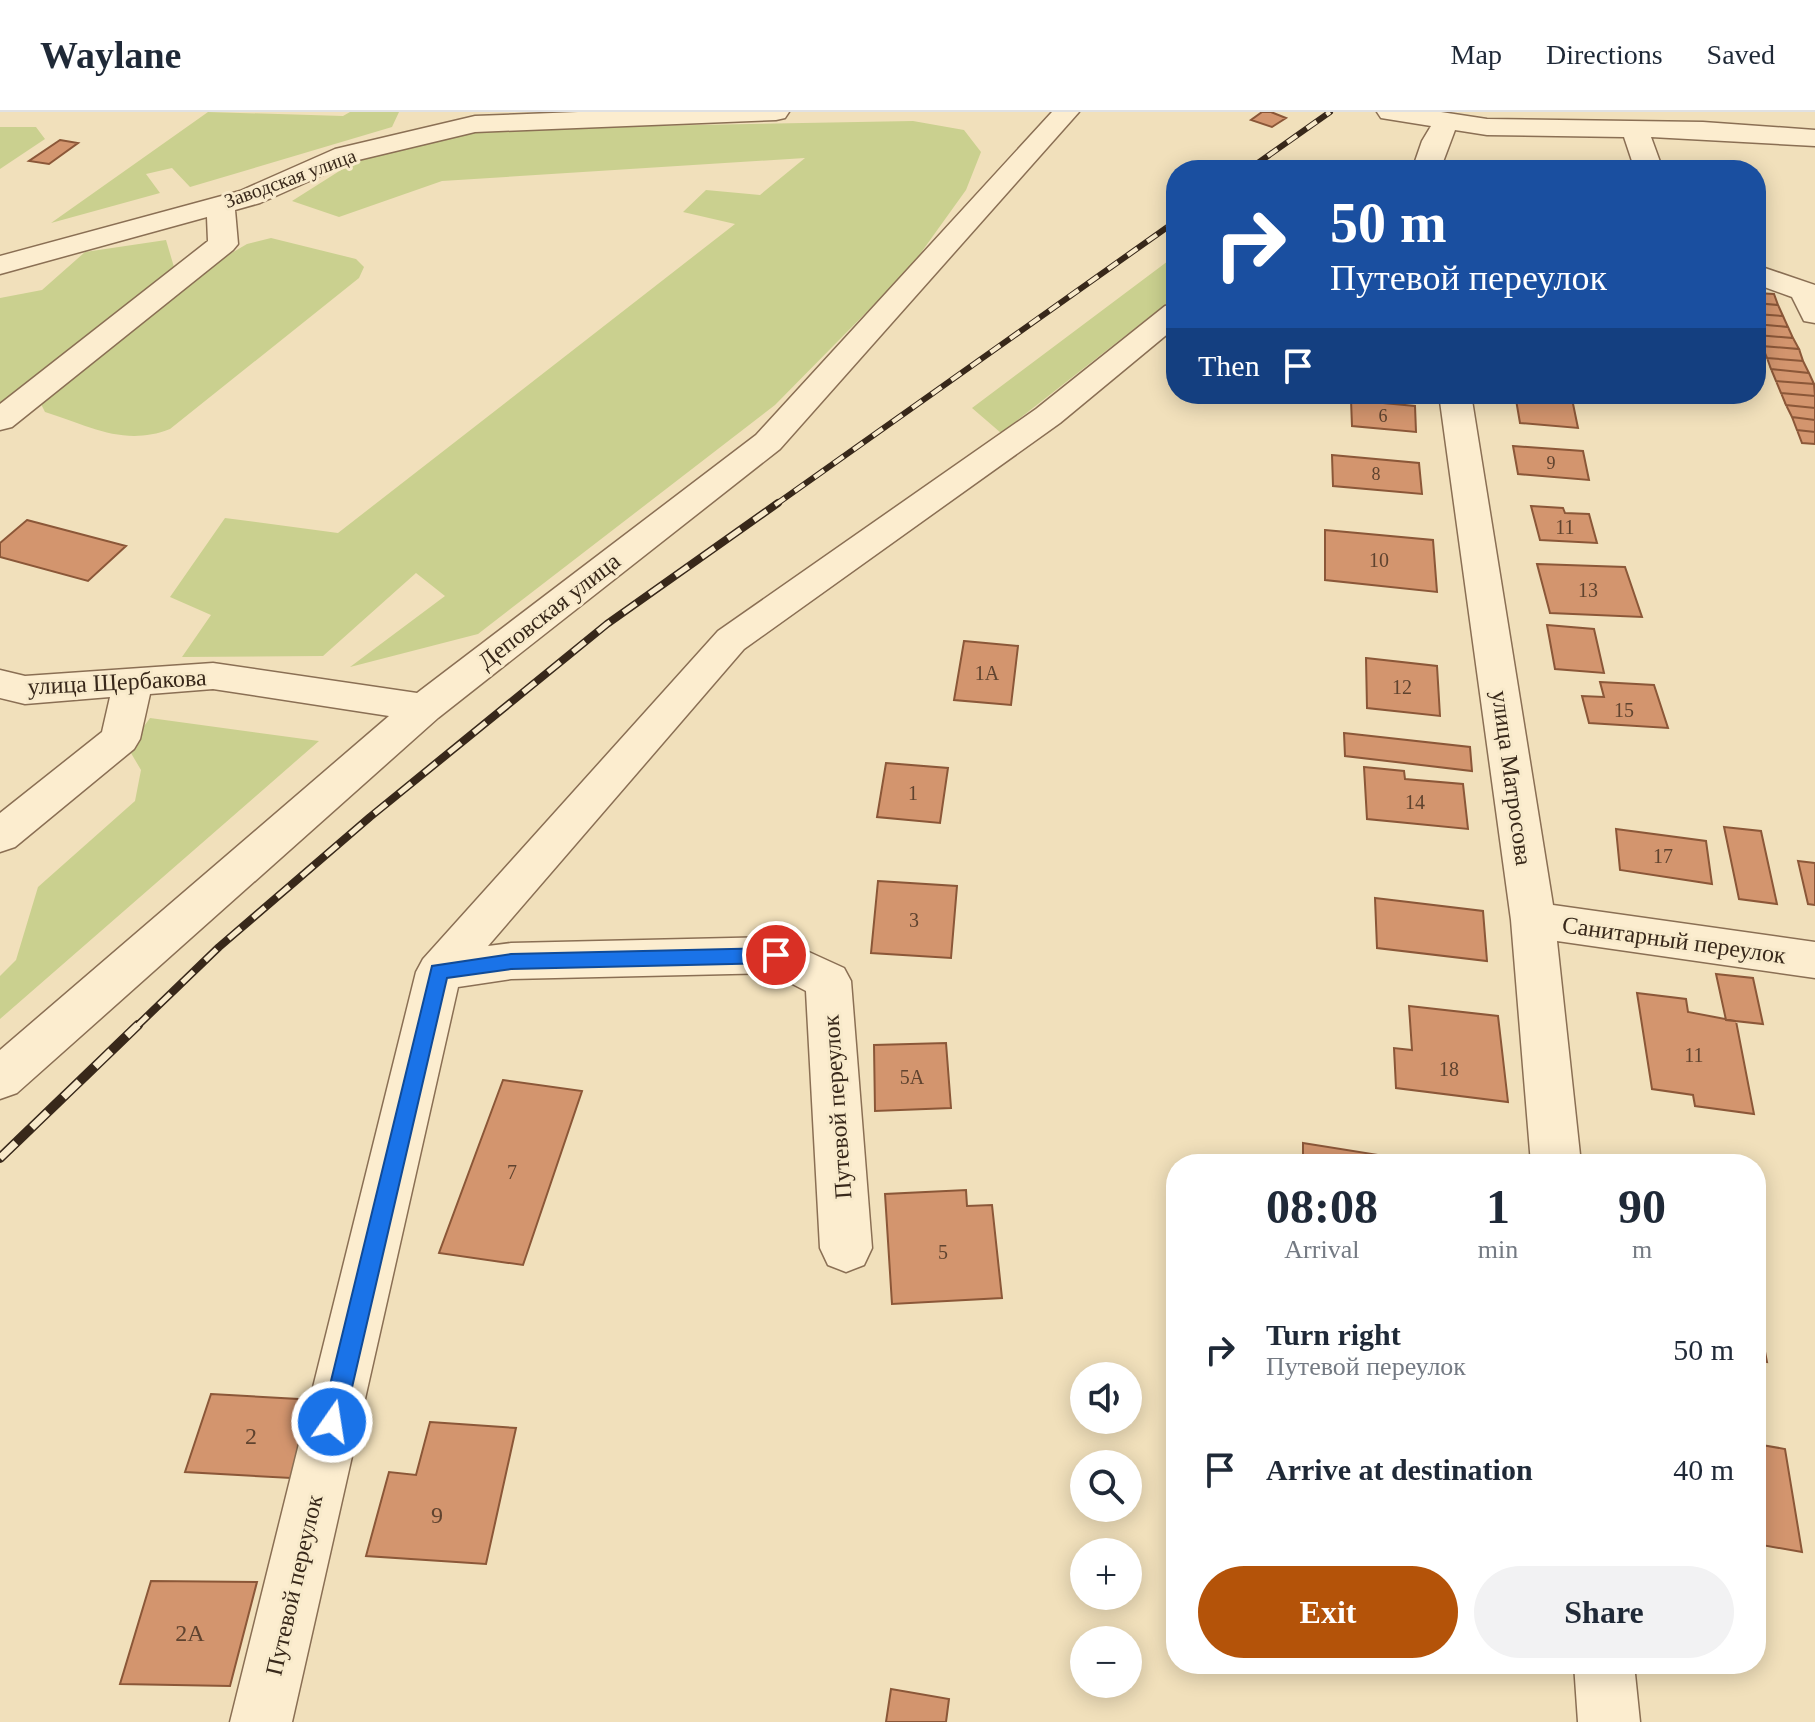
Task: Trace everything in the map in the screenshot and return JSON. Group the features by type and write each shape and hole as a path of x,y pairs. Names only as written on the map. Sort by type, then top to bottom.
{"street":[{"name":"Заводская улица","path":"0,265 250,197 345,155 475,124 776,112"},
{"name":"Деповская улица","path":"0,1079 424,708 768,442 1066,112"},
{"path":"1390,112 1487,127 1749,133 1815,138"},
{"path":"1717,112 1749,133"},
{"path":"1429,160 1435,141 1447,122"},
{"path":"1635,130 1646,160"},
{"path":"0,420 223,244 221,205"},
{"path":"1766,278 1804,291 1815,314"},
{"path":"439,972 731,640 1048,416 1166,320"},
{"name":"улица Матросова","path":"1456,404 1533,920 1555,1154"},
{"name":"улица Щербакова","path":"0,684 25,690 213,676 424,708"},
{"path":"0,836 120,739 133,682"},
{"name":"Санитарный переулок","path":"1533,920 1815,960"},
{"name":"Путевой переулок","path":"261,1722 439,972 511,961 776,955 828,981 846,1248"},
{"path":"1605,1674 1609,1722"}],"green space":[{"path":"208,112 343,116 350,112 399,112 392,127 190,187 172,168 146,174 160,193 51,223"},
{"path":"913,121 964,130 981,152 966,190 910,268 775,405 478,634 350,667 445,596 416,573 323,656 182,657 211,615 170,597 225,518 338,533 735,224 683,212 706,190 760,195 805,158 442,181 339,217 292,201 360,158 479,129"},
{"path":"0,127 36,127 45,139 0,169"},
{"path":"271,238 356,259 364,267 359,278 170,429 137,436 122,435 45,412 39,400 48,389 223,258 247,244"},
{"path":"166,240 174,267 0,406 0,298 42,290 85,252"},
{"path":"1166,262 1166,304 1001,433 972,408"},
{"path":"150,718 319,741 0,1019 0,976 16,960 38,887 135,801 141,770 128,748"}],"building":[{"path":"1262,112 1286,118 1272,127 1251,120"},
{"path":"60,140 78,143 49,164 29,161"},
{"path":"1766,294 1774,294 1778,305 1766,304"},
{"path":"1766,304 1778,305 1783,316 1766,315"},
{"path":"1766,315 1783,316 1788,327 1766,325"},
{"path":"1766,325 1788,327 1793,338 1766,336"},
{"path":"1766,336 1793,338 1799,349 1766,346"},
{"path":"1766,346 1799,349 1803,361 1767,358"},
{"path":"1767,358 1803,361 1809,373 1771,369"},
{"path":"1771,369 1809,373 1814,384 1776,381"},
{"path":"1776,381 1814,384 1815,396 1781,393"},
{"path":"1781,393 1815,396 1815,408 1786,405"},
{"path":"1351,404 1415,406 1416,432 1352,426"},
{"path":"1517,404 1573,404 1578,428 1520,423"},
{"path":"1786,405 1815,408 1815,420 1792,417"},
{"path":"1792,417 1815,420 1815,432 1797,430"},
{"path":"1797,430 1815,432 1815,444 1802,443"},
{"path":"1513,446 1583,451 1589,480 1518,474"},
{"path":"1332,455 1419,463 1422,494 1333,486"},
{"path":"1531,506 1589,514 1597,543 1540,540"},
{"path":"27,520 126,546 88,581 0,557 0,543"},
{"path":"1325,530 1433,540 1437,592 1325,580"},
{"path":"1537,564 1625,567 1642,617 1550,613"},
{"path":"1547,625 1594,629 1604,673 1555,669"},
{"path":"964,641 1018,646 1011,705 954,700"},
{"path":"1366,658 1437,666 1440,716 1367,708"},
{"path":"1600,682 1654,685 1668,728 1589,723 1582,696 1604,697"},
{"path":"1344,733 1470,747 1472,771 1345,756"},
{"path":"886,763 948,768 940,823 877,817"},
{"path":"1364,767 1404,771 1405,779 1463,784 1468,829 1367,819"},
{"path":"1724,827 1761,831 1777,904 1739,899"},
{"path":"1616,829 1706,841 1712,884 1620,870"},
{"path":"1798,861 1815,863 1815,905 1808,904"},
{"path":"878,881 957,886 951,958 871,953"},
{"path":"1375,898 1483,911 1487,961 1377,948"},
{"path":"1716,974 1753,978 1763,1024 1726,1020"},
{"path":"1637,993 1686,999 1688,1012 1736,1021 1754,1114 1695,1106 1693,1095 1652,1089"},
{"path":"1409,1006 1498,1016 1508,1102 1396,1088 1394,1048 1412,1050"},
{"path":"946,1043 951,1108 875,1111 874,1045"},
{"path":"503,1080 582,1091 523,1265 439,1253"},
{"path":"1303,1143 1372,1154 1303,1154"},
{"path":"966,1190 967,1206 992,1205 1002,1298 892,1304 885,1194"},
{"path":"211,1394 316,1400 291,1478 185,1472"},
{"path":"430,1422 516,1428 486,1564 366,1556 389,1472 416,1475"},
{"path":"1766,1446 1785,1449 1802,1552 1766,1546"},
{"path":"151,1581 257,1582 230,1686 120,1684"},
{"path":"891,1689 949,1699 946,1722 886,1722"}],"railway":[{"path":"1262,160 1330,112"},
{"path":"775,505 1166,228"},
{"path":"136,1027 219,947 370,817 607,624 778,503"},
{"path":"0,1158 138,1025"}],"route":[{"path":"332,1422 439,972 511,961 776,955"}]}
